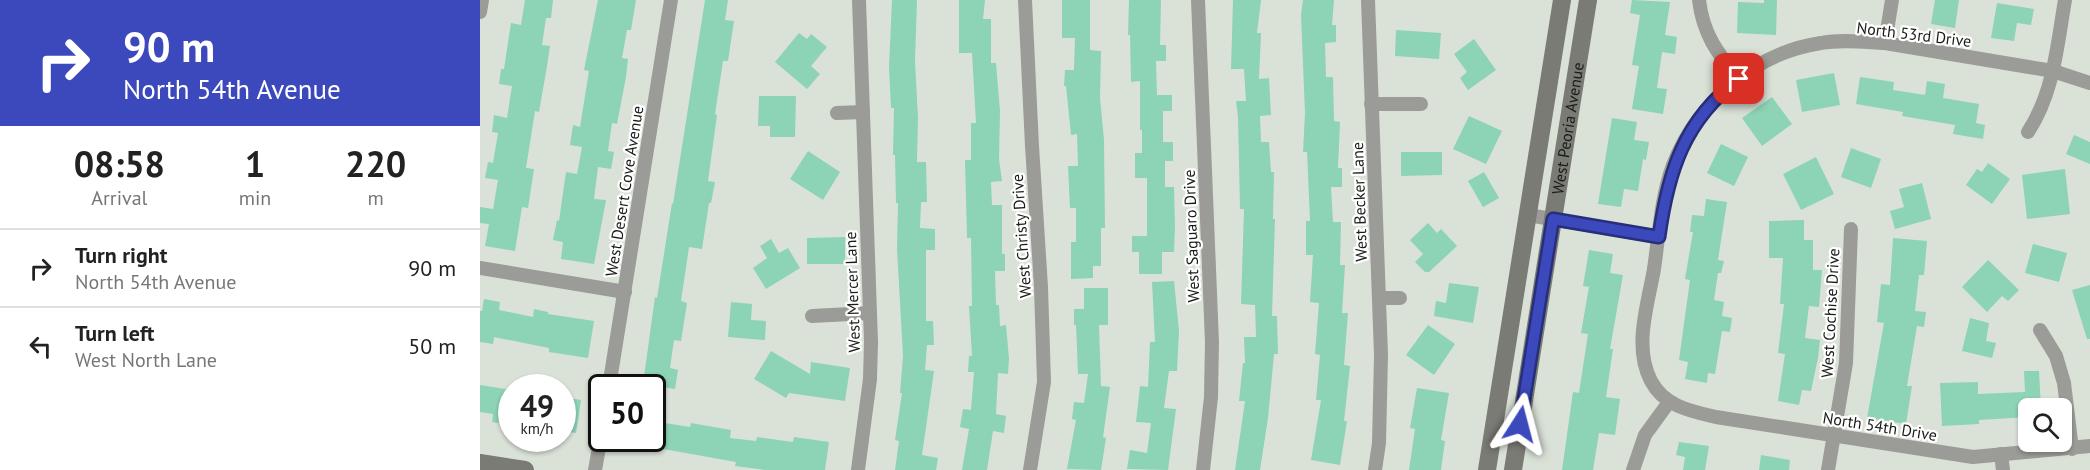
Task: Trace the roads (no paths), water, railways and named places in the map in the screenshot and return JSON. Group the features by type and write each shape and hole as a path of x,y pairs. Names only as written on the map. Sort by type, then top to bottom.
{"main road":[{"name":"West Peoria Avenue","path":"1487,470 1562,0"},
{"name":"West Peoria Avenue","path":"1513,470 1588,0"},
{"path":"480,463 525,470"}],"street":[{"path":"480,12 482,0"},
{"name":"West Desert Cove Avenue","path":"611,374 671,0"},
{"name":"West Mercer Lane","path":"858,470 870,379 870,313 859,0"},
{"name":"West Christy Drive","path":"1025,0 1044,382 1030,470"},
{"name":"West Saguaro Drive","path":"1198,0 1212,342 1211,397 1203,470"},
{"name":"West Becker Lane","path":"1368,0 1381,400 1375,470"},
{"path":"1699,0 1707,34 1719,56 1739,79"},
{"path":"1885,43 1892,0"},
{"path":"2028,132 2045,101 2053,71 2065,0"},
{"name":"North 53rd Drive","path":"1669,402 1652,382 1644,363 1642,340 1659,237 1673,166 1707,106 1723,90 1764,63 1789,50 1822,42 1885,43 2053,71 2090,82"},
{"path":"1371,104 1421,104"},
{"path":"837,113 863,111"},
{"path":"1528,215 1659,237"},
{"name":"West Cochise Drive","path":"1828,470 1846,363 1851,230"},
{"path":"480,268 625,292"},
{"path":"1379,298 1400,297"},
{"path":"812,316 870,313"},
{"path":"2040,330 2056,356 2066,398"},
{"path":"1633,470 1645,435 1669,402"},
{"name":"North 54th Drive","path":"1669,402 1684,410 1716,417 1973,457 2025,452"},
{"name":"North 54th Drive","path":"2072,448 2090,446"},
{"path":"595,470 598,452"},
{"path":"2001,454 2003,470"}]}
